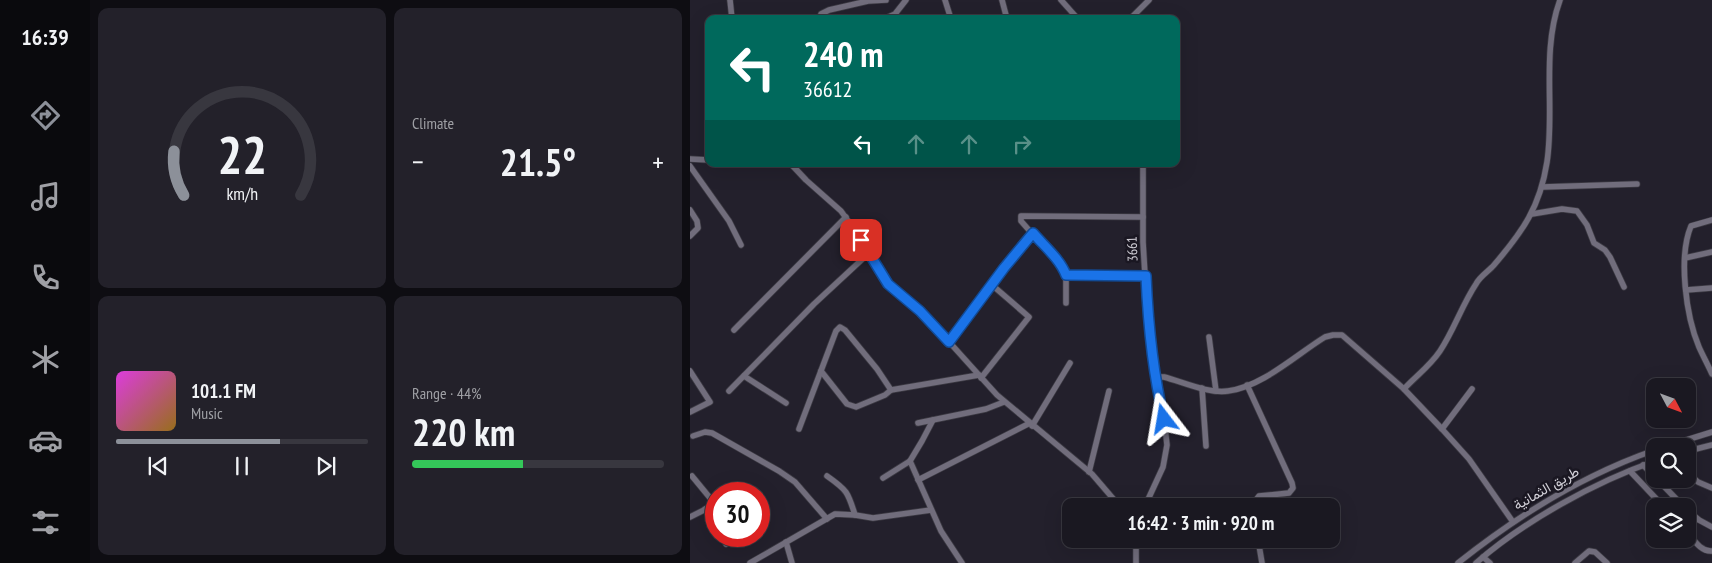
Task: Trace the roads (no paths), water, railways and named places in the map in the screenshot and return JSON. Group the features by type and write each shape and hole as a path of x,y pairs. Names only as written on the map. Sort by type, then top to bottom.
{"street":[{"path":"730,0 732,15"},
{"path":"821,15 829,10 868,0 886,0"},
{"path":"893,15 906,0"},
{"path":"945,0 950,15"},
{"path":"1002,0 1006,15"},
{"path":"1061,0 1074,15"},
{"path":"1134,15 1149,0"},
{"path":"1404,389 1430,365 1441,349 1477,282 1508,248 1532,214 1542,188 1548,153 1553,21 1560,0"},
{"path":"690,159 705,160"},
{"path":"690,166 729,221 741,245"},
{"path":"795,167 846,217 888,284 920,311 1004,402 1088,472 1112,498"},
{"name":"3661","path":"1142,167 1147,308 1167,445 1163,467 1149,498"},
{"path":"1542,188 1637,184"},
{"path":"690,210 697,221 698,228 690,236"},
{"path":"1532,214 1562,210 1577,211 1587,226 1594,243 1605,250 1610,257 1624,286"},
{"path":"1066,303 1066,275 1064,269 1021,220 1021,216 1143,217"},
{"path":"734,330 846,217"},
{"path":"1712,220 1691,226 1685,258 1689,315 1712,374"},
{"path":"949,342 1004,268 1033,233"},
{"path":"1685,258 1712,252"},
{"path":"729,391 814,304 869,253"},
{"path":"1066,275 1146,276"},
{"path":"821,371 847,404 856,407 891,390 980,377 1029,317 992,285"},
{"path":"1686,290 1712,288"},
{"path":"800,429 836,331 840,327 845,330 877,369 891,390"},
{"path":"1157,377 1164,377 1216,391 1228,391 1247,385 1281,368 1325,337 1342,335 1404,389 1442,429 1469,459 1513,522"},
{"path":"1209,337 1216,391"},
{"path":"918,480 1031,424 1070,363"},
{"path":"690,370 710,402 690,412"},
{"path":"744,376 786,403"},
{"path":"1247,385 1292,483 1289,493 1259,496 1258,498"},
{"path":"1202,388 1206,446"},
{"path":"1442,429 1472,389"},
{"path":"1088,472 1109,391"},
{"path":"918,423 986,409 1004,402"},
{"path":"883,478 910,461 933,420"},
{"path":"694,436 705,432 712,432 779,471 795,482 827,519"},
{"path":"1693,438 1712,432"},
{"path":"1696,449 1712,445"},
{"name":"طريق الثمانية","path":"1458,563 1513,522 1583,481 1646,453"},
{"path":"910,461 941,530 962,563"},
{"path":"1476,563 1536,520 1580,495 1646,464"},
{"path":"1643,465 1646,468"},
{"path":"1630,471 1655,498"},
{"path":"692,476 705,491"},
{"path":"827,476 848,494 855,515"},
{"path":"1696,480 1712,488"},
{"path":"1666,488 1675,498"},
{"path":"690,517 705,509"},
{"path":"750,563 835,514 873,518 931,510"},
{"path":"1696,518 1712,527"},
{"path":"786,542 792,563"},
{"path":"1696,542 1702,549 1712,550"},
{"path":"1136,548 1136,563"},
{"path":"1260,548 1262,563"},
{"path":"1575,563 1589,551 1594,552 1607,563"},
{"path":"1483,557 1490,563"}]}
